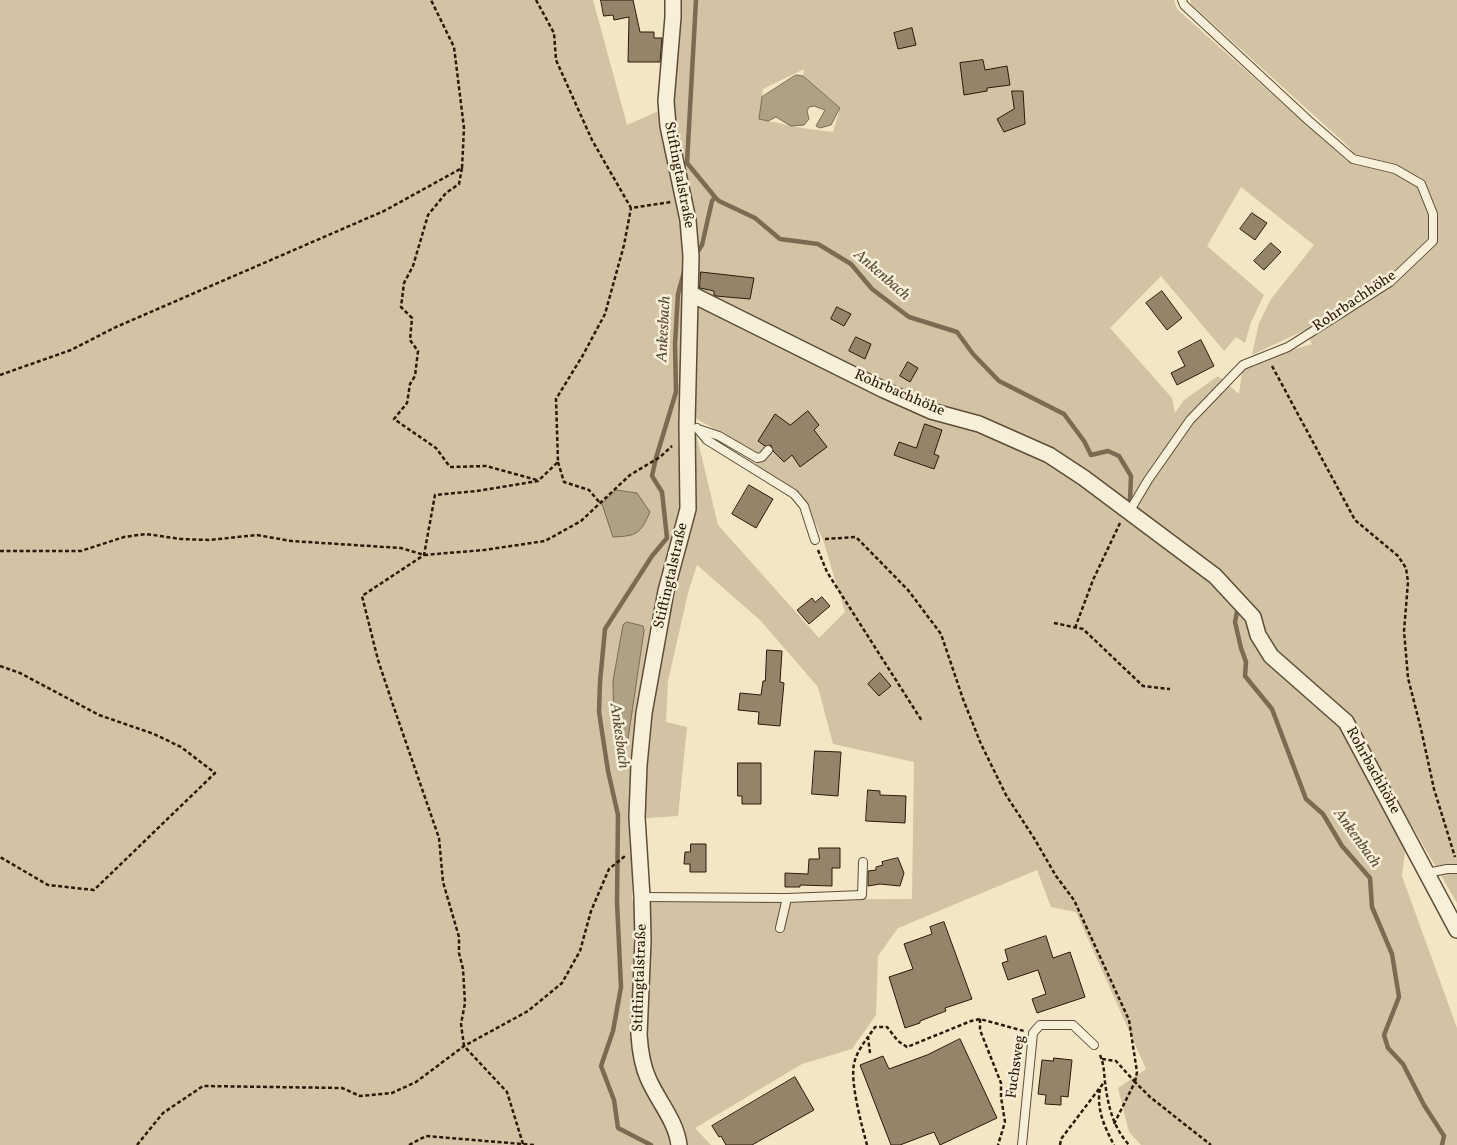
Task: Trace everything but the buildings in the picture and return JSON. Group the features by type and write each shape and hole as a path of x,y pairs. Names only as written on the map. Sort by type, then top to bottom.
{"street":[{"name":"Stiftingtalstraße","path":"673,0 666,101 668,126 688,220 690,238 692,426 688,509 666,591 644,714 639,765 637,817 643,941 640,1049 647,1076 673,1124 681,1145"},
{"name":"Rohrbachhöhe","path":"691,294 884,390 931,410 979,424 1049,455 1084,478 1215,576 1253,617 1258,635 1272,656 1346,722 1457,930"}],"lane":[{"name":"Rohrbachhöhe","path":"1128,511 1190,420 1243,365 1288,346 1390,282 1433,241 1433,214 1421,184 1395,169 1353,159 1184,5 1182,0"},
{"path":"692,426 719,436 757,458 762,457 768,450"},
{"path":"692,426 707,440 794,494 804,506 815,540"},
{"path":"642,897 787,898 862,895 863,862"},
{"path":"1428,873 1457,869"},
{"path":"780,928 787,898"},
{"name":"Fuchsweg","path":"1022,1145 1033,1033 1040,1025 1073,1025 1094,1045"}],"path":[{"path":"431,0 454,47 464,128 462,168 459,184 446,193 428,215 412,266 404,283 401,307 412,318 410,340 418,350 415,376 410,384 407,403 394,420 436,448 450,467 486,466 538,480"},
{"path":"536,0 554,33 556,60 592,140 631,208 624,245 605,314 556,399 558,462 564,482 589,490 600,503"},
{"path":"0,375 71,350 116,327 384,211 462,168"},
{"path":"631,208 684,200"},
{"path":"1267,355 1355,520 1398,556 1406,568 1408,582 1404,631 1408,678 1434,789 1457,865"},
{"path":"0,551 81,551 124,537 146,534 209,540 257,535 291,540 402,548 424,555 484,550 545,541 581,521 630,475 660,457"},
{"path":"523,1144 507,1092 464,1046 461,1024 465,1002 464,969 459,953 459,937 443,882 439,838 378,660 362,596 424,555 435,495 477,491 538,480 558,462"},
{"path":"1076,628 1093,580 1128,511"},
{"path":"922,721 827,572 815,540 856,537 908,590 942,634 963,699 981,744 1006,795 1056,876 1074,900 1130,1020 1137,1072 1135,1082 1114,1124"},
{"path":"1054,623 1083,629 1144,686 1170,689"},
{"path":"0,666 20,673 99,715 154,734 182,747 215,773 94,890 48,885 0,857"},
{"path":"137,1145 163,1113 203,1086 342,1088 360,1096 392,1093 416,1082 464,1046 528,1011 562,983 580,950 591,911 609,869 625,856"},
{"path":"867,1145 854,1082 854,1065 860,1048 876,1027 887,1027 898,1041 907,1047 971,1020 980,1019 1033,1033"},
{"path":"980,1019 980,1030 1002,1083 1001,1097 1005,1122 998,1145"},
{"path":"868,1037 870,1053"},
{"path":"1094,1045 1102,1059 1108,1102 1114,1124 1120,1135 1129,1145"},
{"path":"1102,1059 1116,1061 1150,1096 1211,1145"},
{"path":"1060,1145 1061,1140 1105,1081"},
{"path":"1101,1088 1099,1096 1101,1115 1114,1145"},
{"path":"408,1145 426,1136 534,1145"}],"shaded area":[{"path":"0,0 593,0 627,125 672,105 680,0 1174,0 1177,9 1347,161 1350,148 1191,4 1190,0 1457,0 1457,903 1409,821 1402,876 1457,1028 1457,1145 1141,1145 1129,1132 1118,1088 1146,1069 1076,912 1051,907 1037,870 898,928 878,956 876,1015 852,1049 802,1064 695,1128 711,1145 0,1145","holes":["804,69 803,76 840,108 833,132 759,119 763,89","1241,187 1314,245 1271,299 1259,323 1252,355 1305,330 1312,344 1243,365 1239,394 1218,376 1184,400 1175,413 1172,398 1110,328 1161,276 1224,351 1236,337 1245,343 1251,322 1264,295 1207,246","939,407 1016,431 1071,462 973,428","692,416 752,451 757,467 805,501 823,540 845,612 819,638 718,525","616,490 637,493 649,512","697,565 760,620 818,687 833,744 914,762 912,899 632,900 633,819 678,816 687,727 666,722 668,681 688,593","623,625 644,631 629,730 613,681"]}],"water":[{"path":"796,75 803,76 840,108 831,125 820,128 816,126 825,110 814,106 809,107 807,111 809,119 804,125 791,126 776,117 768,121 759,119 762,97"},
{"path":"616,490 637,493 650,512 640,529 628,536 613,537 602,504"},
{"path":"627,622 643,626 644,631 628,739 618,742 614,737 613,681 623,625"}],"waterway":[{"name":"Ankenbach","path":"696,0 687,163 715,197 719,201 755,218 780,239 818,244 851,264 872,289 909,317 957,332 973,354 999,381 1064,414 1084,441 1091,455 1108,451 1119,456 1131,476 1130,500"},
{"name":"Ankesbach","path":"698,251 702,245 712,201 715,197"},
{"name":"Ankesbach","path":"651,1145 618,1128 614,1100 601,1066 613,1031 621,987 617,902 618,815 608,771 599,712 600,682 605,629 652,556 667,538 662,492 652,476 676,392 675,344 678,294 684,272"},
{"name":"Ankenbach","path":"1238,607 1235,622 1246,662 1245,676 1272,709 1306,799 1323,814 1342,846 1370,878 1372,907 1392,954 1399,997 1384,1035 1388,1048 1403,1064 1424,1105 1444,1136 1442,1145"}]}
